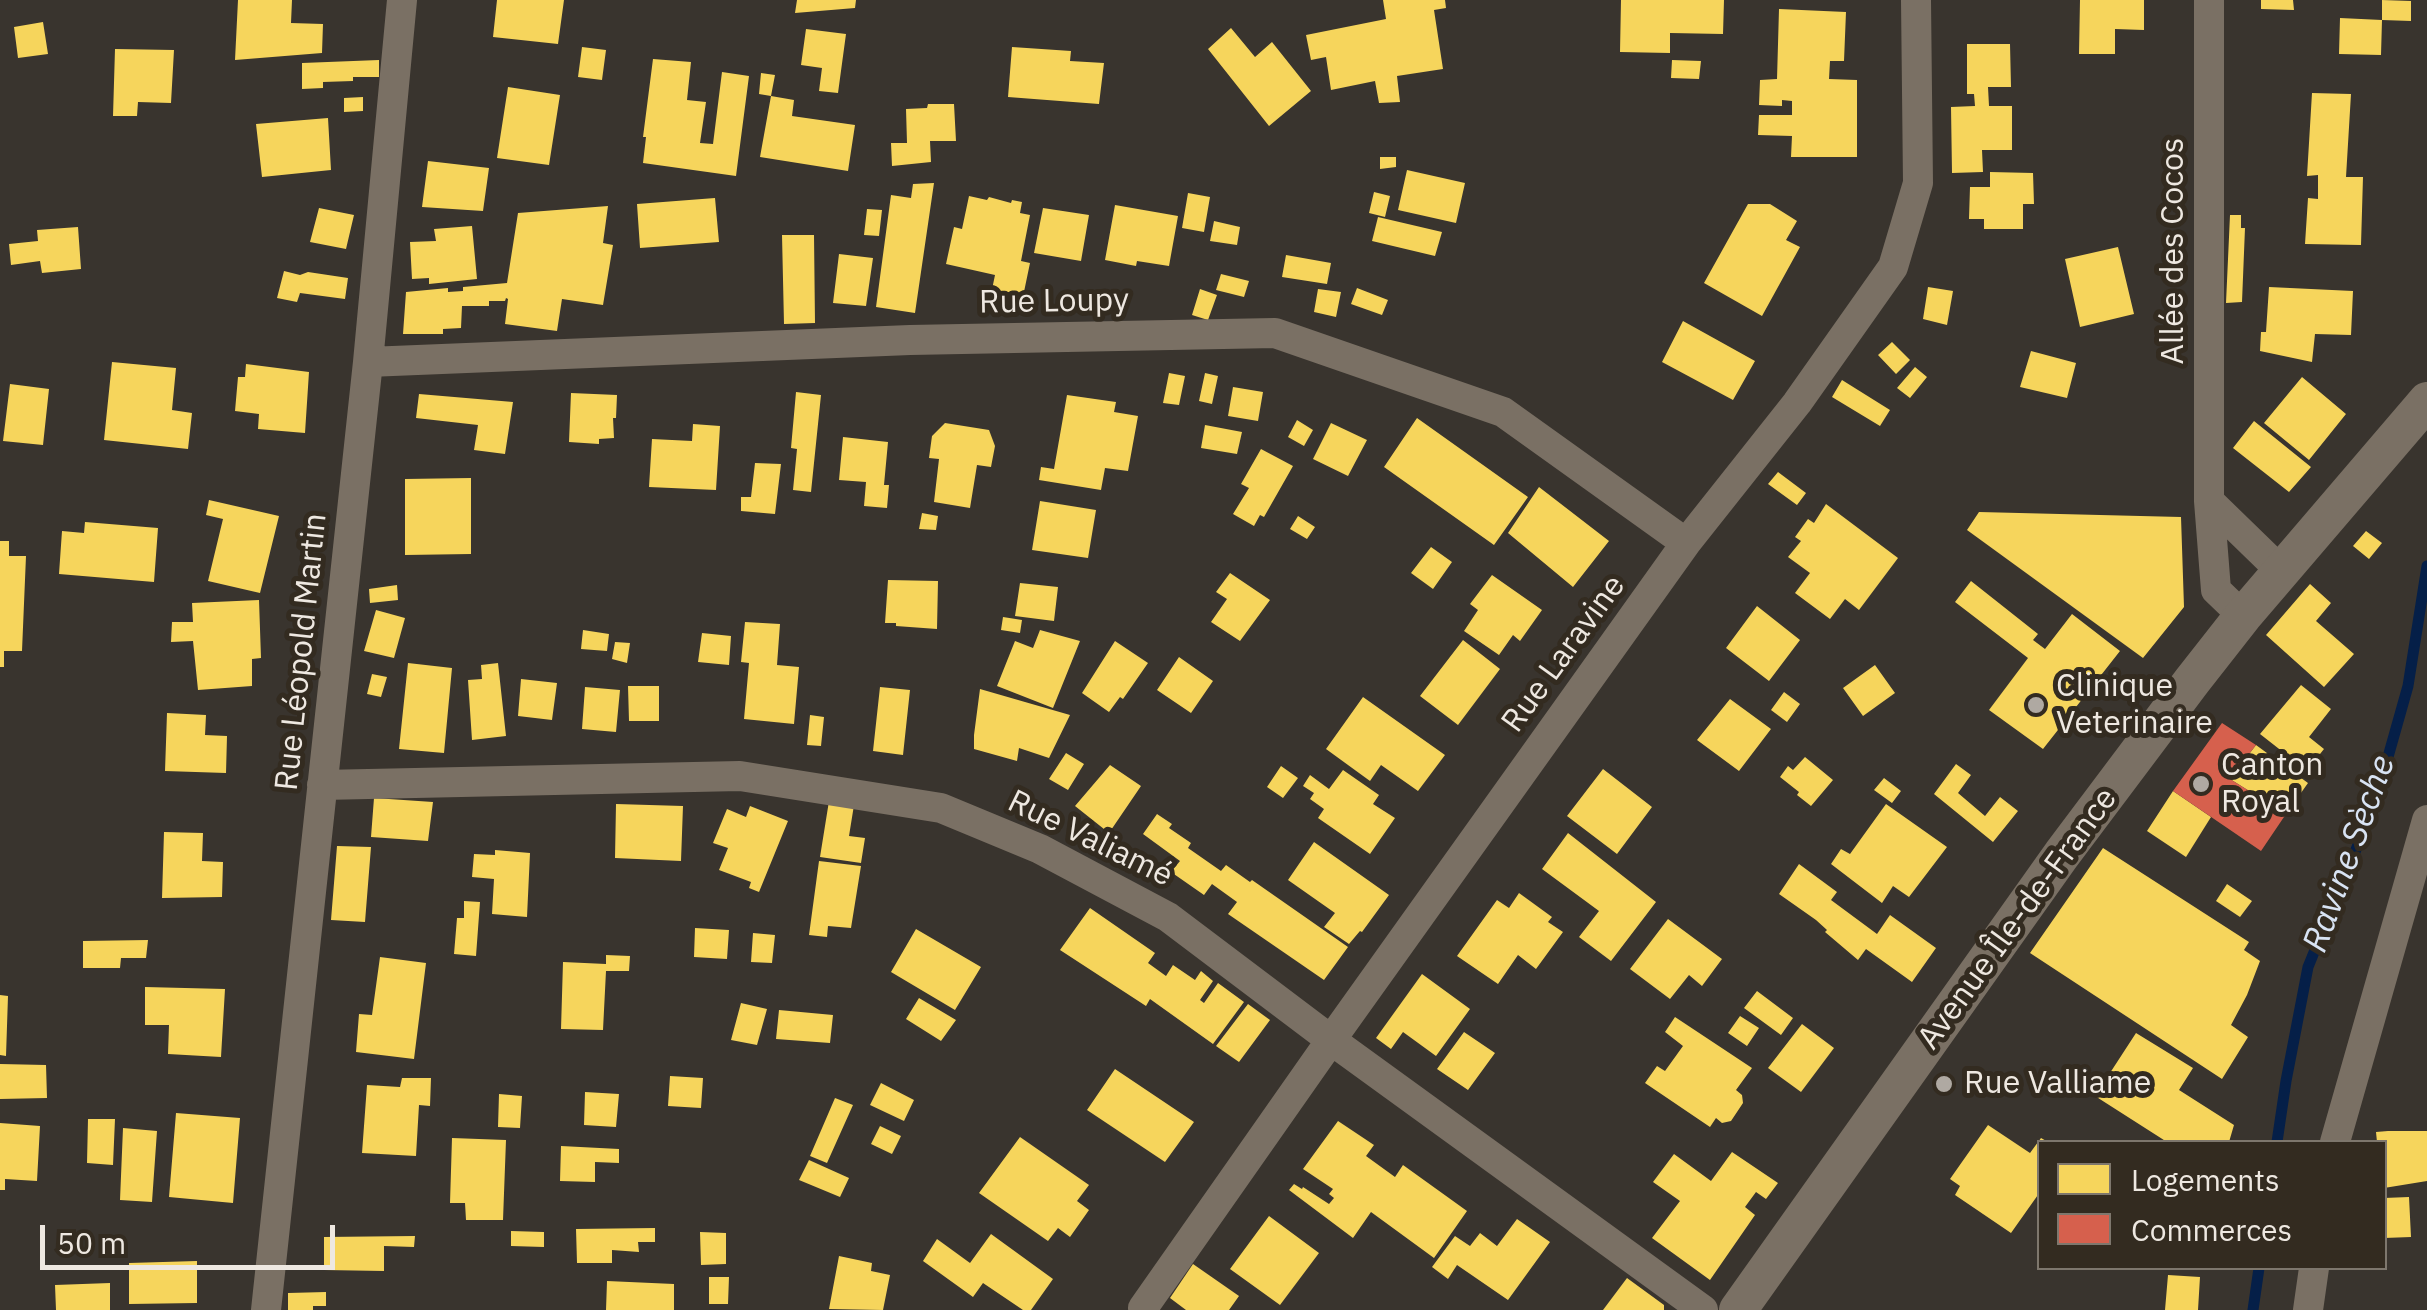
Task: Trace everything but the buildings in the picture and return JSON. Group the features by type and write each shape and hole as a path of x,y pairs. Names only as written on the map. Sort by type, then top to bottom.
{"street":[{"name":"Rue Léopold Martin","path":"266,1310 368,362 402,0"},
{"name":"Rue Laravine","path":"1142,1308 1686,543 1796,403 1893,267 1918,183 1916,0"},
{"name":"Allée des Cocos","path":"2209,0 2210,501 2216,590 2243,616"},
{"name":"Rue Loupy","path":"368,362 910,340 1275,333 1503,412 1686,543"},
{"name":"Avenue Île-de-France","path":"1738,1310 2062,854 2192,681 2422,408"},
{"path":"2210,501 2282,571"},
{"name":"Rue Valiamé","path":"322,785 740,776 941,808 1040,850 1168,917 1703,1310"},
{"path":"2335,1140 2427,820"},
{"path":"2308,1310 2314,1270"}],"waterway":[{"name":"Ravine Sèche","path":"2277,1140 2308,967 2375,803 2408,686 2427,566"},
{"name":"Ravine Sèche","path":"2253,1310 2259,1270"}],"place":[{"name":"Clinique Veterinaire","path":"2036,705"},
{"name":"Canton Royal","path":"2201,784"},
{"name":"Rue Valliame","path":"1944,1084"}]}
